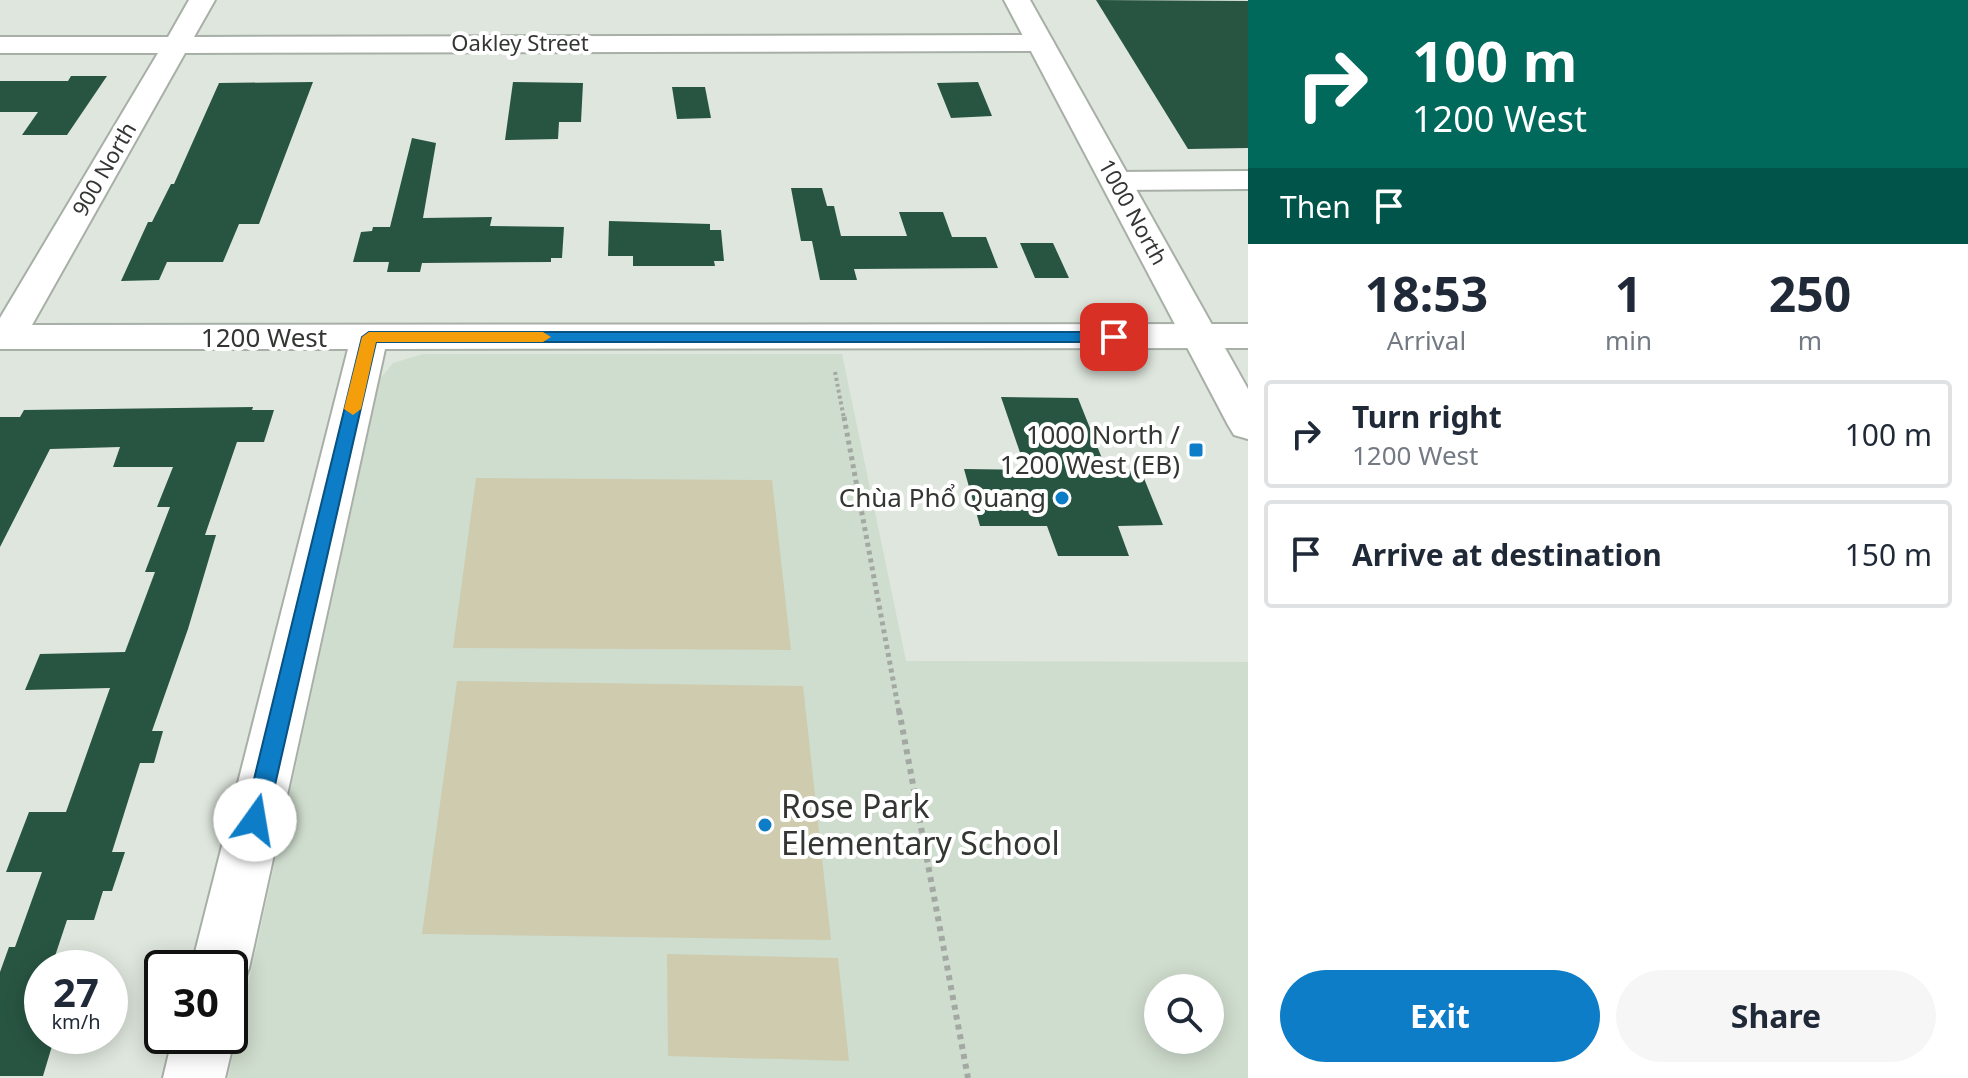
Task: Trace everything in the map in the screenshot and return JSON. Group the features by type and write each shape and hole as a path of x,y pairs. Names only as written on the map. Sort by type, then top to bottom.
{"street":[{"name":"900 North","path":"3,337 202,0"},
{"name":"1000 North","path":"1017,0 1248,425"},
{"name":"Oakley Street","path":"0,45 1041,43"},
{"path":"1116,181 1248,180"},
{"name":"1200 West","path":"3,337 1248,336"},
{"path":"224,950 369,337"},
{"path":"194,1078 200,1054"}],"path":[{"path":"835,372 968,1078"}],"shaded area":[{"name":"Rose Park Elementary School","path":"423,354 842,354 906,661 1248,662 1248,1078 228,1078 233,1054 248,1054 248,986 380,379 393,363"},
{"path":"476,478 772,480 791,650 453,648"},
{"path":"457,681 803,686 831,940 422,934"},
{"path":"667,954 838,958 849,1061 668,1056"}],"building":[{"path":"1096,0 1248,1 1248,148 1188,149"},
{"path":"71,76 107,76 67,135 22,135 38,112 0,112 0,81 68,81"},
{"path":"313,82 259,224 239,224 223,262 167,262 159,280 121,281 148,222 152,222 171,184 174,184 219,83"},
{"path":"513,82 583,83 581,122 559,122 558,139 505,140"},
{"path":"978,82 992,116 951,118 937,83"},
{"path":"672,87 705,87 711,118 677,119"},
{"path":"412,138 436,143 423,218 492,217 490,226 564,227 562,258 551,258 551,262 422,263 420,272 387,272 389,262 353,262 361,232 372,231 373,227 390,227"},
{"path":"791,188 822,188 827,206 834,206 841,236 907,236 899,212 943,212 952,237 986,237 998,268 854,269 857,280 820,280 812,241 801,241"},
{"path":"609,221 710,224 710,230 721,230 724,261 714,261 715,266 633,266 633,256 608,256"},
{"path":"1020,243 1053,243 1069,278 1035,278"},
{"name":"Chùa Phổ Quang","path":"1001,397 1078,398 1107,471 1141,471 1163,525 1118,526 1129,556 1058,556 1047,526 980,526 964,469 1026,470"},
{"path":"253,407 252,410 274,410 264,442 237,442 205,535 216,535 188,629 152,731 163,731 154,763 140,763 112,852 125,852 112,891 103,891 94,920 67,920 57,950 24,950 24,1054 50,1054 43,1076 0,1076 0,972 9,947 15,947 42,872 6,872 29,812 66,812 110,688 25,690 40,654 125,652 155,572 145,572 170,507 157,507 173,467 113,467 120,447 50,449 0,547 0,417 20,417 24,410"}],"slow traffic":[{"path":"353,409 369,337 543,337"}],"place":[{"name":"1000 North / 1200 West (EB)","path":"1196,450"},
{"name":"Chùa Phổ Quang","path":"1062,498"},
{"name":"Rose Park Elementary School","path":"765,825"}],"route":[{"path":"255,820 369,337 1114,337"}]}
